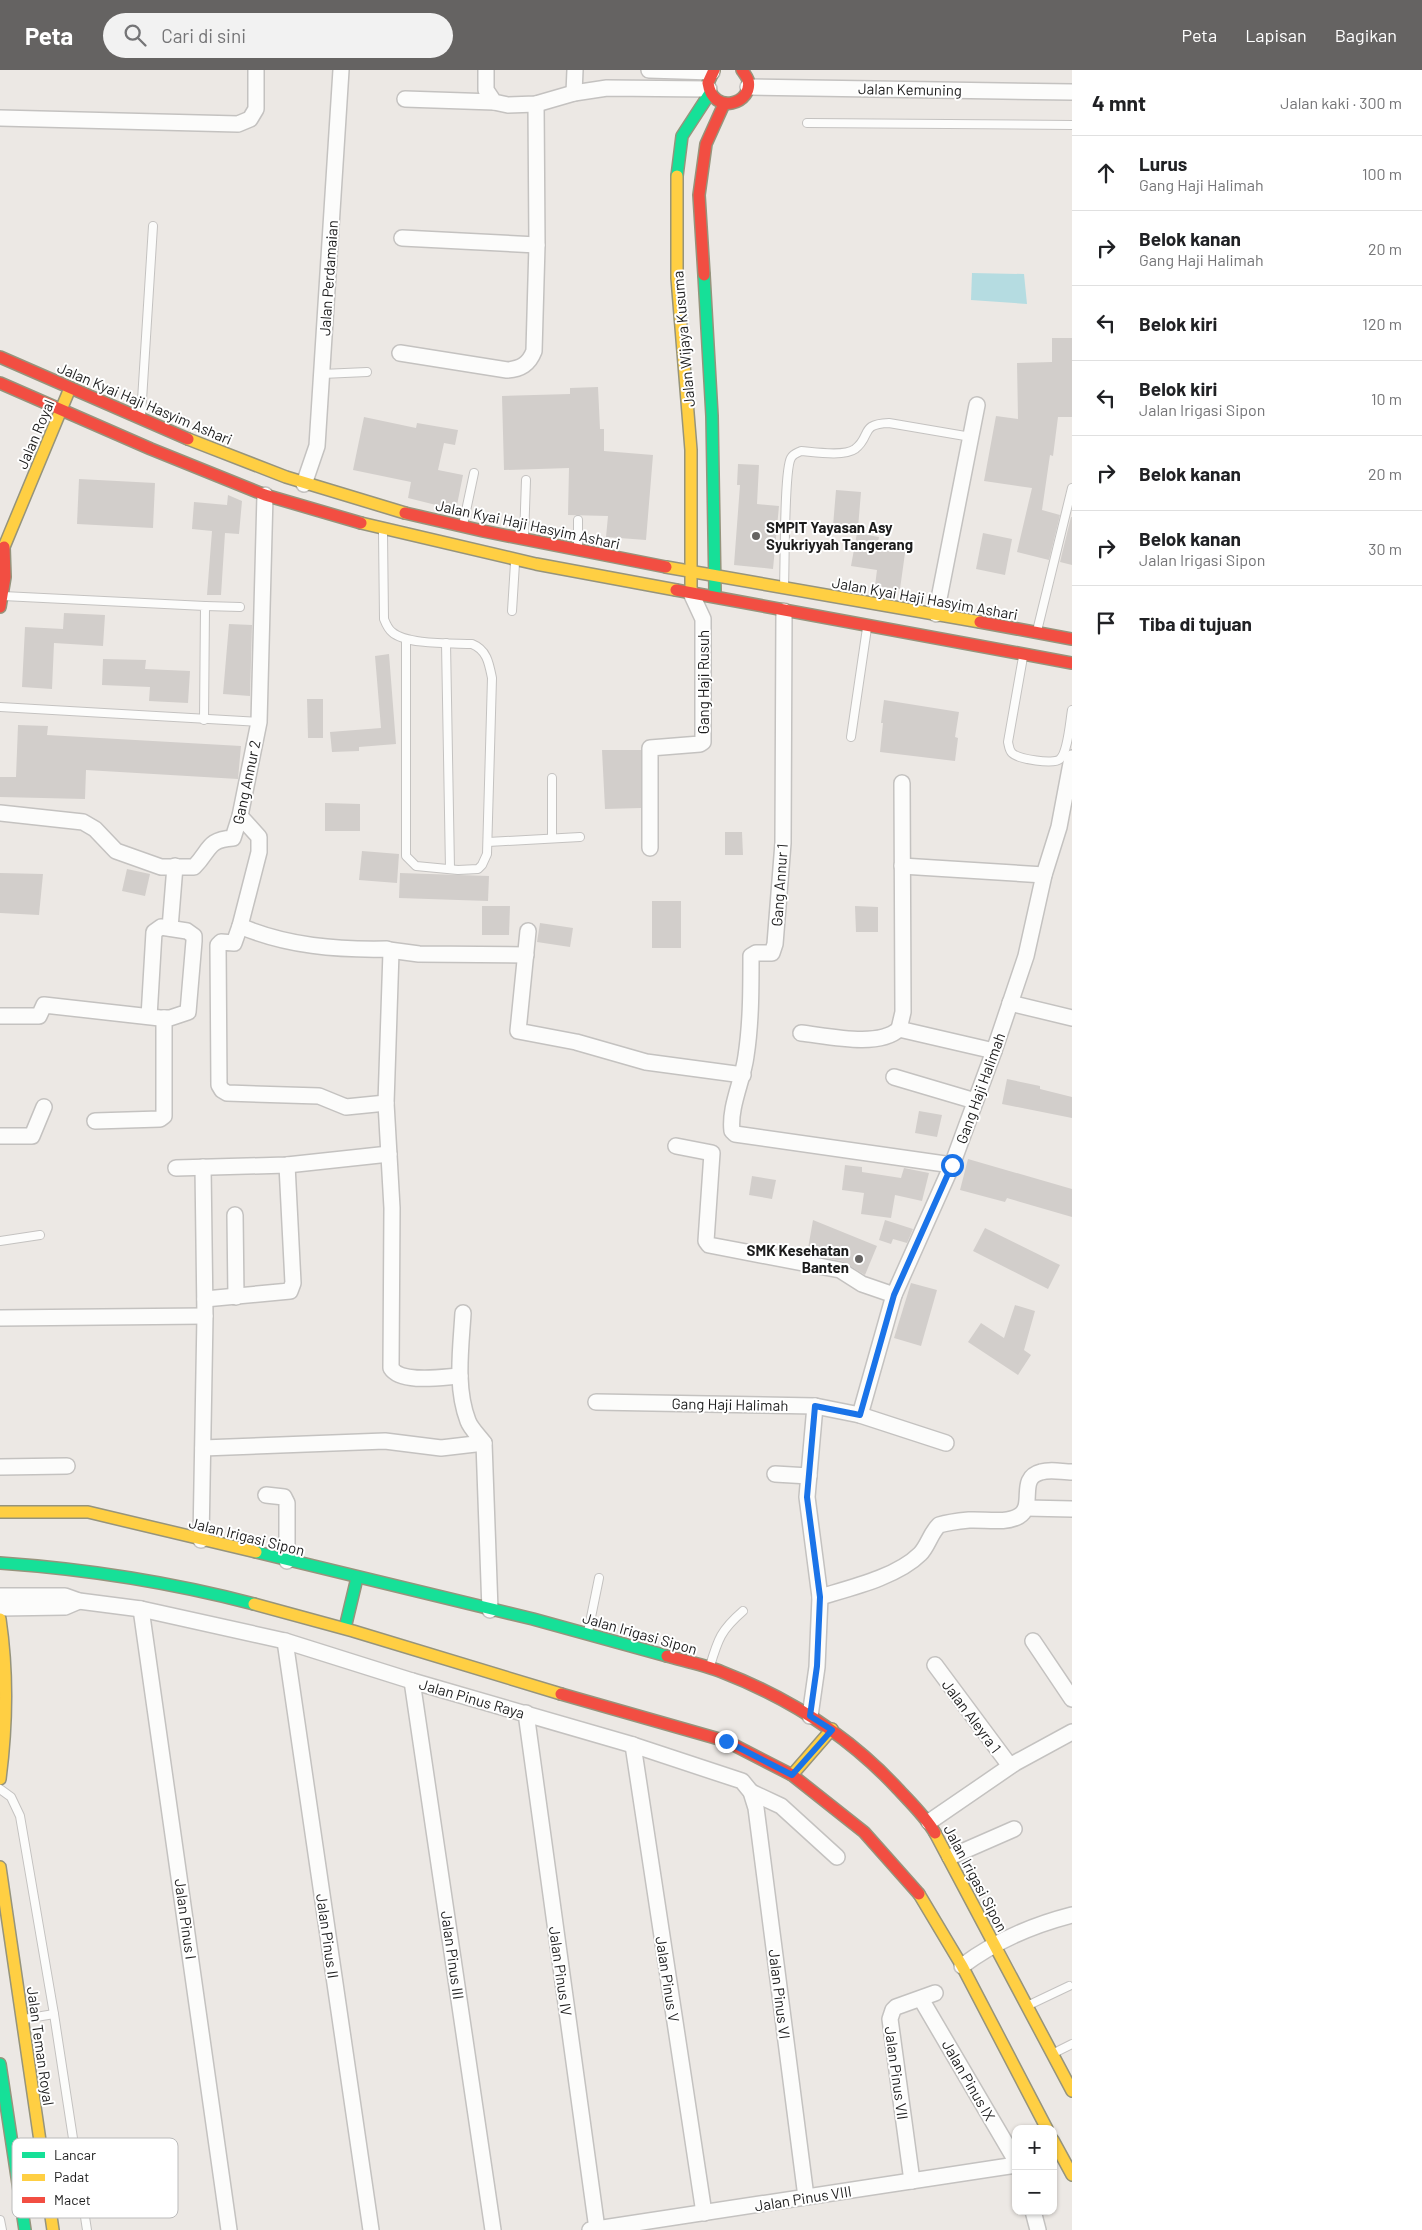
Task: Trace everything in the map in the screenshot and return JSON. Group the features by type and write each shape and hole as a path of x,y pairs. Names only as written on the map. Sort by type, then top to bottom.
{"street":[{"path":"0,118 238,124 250,119 256,109 256,70"},
{"name":"Jalan Perdamaian","path":"304,484 317,446 341,70"},
{"path":"486,70 486,90 494,102"},
{"path":"574,70 574,93"},
{"path":"649,70 713,71 708,82 709,91 716,100 724,104 740,100 744,97 748,87 746,76 742,70"},
{"name":"Jalan Kemuning","path":"748,87 1072,92"},
{"path":"405,99 494,102 508,105 536,104 574,93 607,88 709,91"},
{"name":"Jalan Wijaya Kusuma","path":"691,593 690,420 676,278 677,169 682,136 709,91"},
{"path":"400,353 516,370 526,364 534,351 537,245 536,104"},
{"name":"Jalan Wijaya Kusuma","path":"715,598 712,416 699,195 706,144 724,104"},
{"path":"402,238 537,245"},
{"name":"Jalan Kyai Haji Hasyim Ashari","path":"0,357 250,464 304,484 385,508 462,527 690,573 1072,639"},
{"path":"0,383 265,495 383,530 515,560 1072,663"},
{"name":"Jalan Royal","path":"0,608 5,577 2,549 70,388"},
{"path":"936,614 977,405"},
{"path":"690,420 712,416"},
{"name":"Gang Annur 2","path":"0,813 83,822 95,829 116,851 161,867 194,867 216,841 233,838 240,816 259,722 265,495"},
{"name":"Gang Haji Rusuh","path":"650,848 650,748 700,744 703,742 703,619 691,593"},
{"name":"Gang Haji Rusuh","path":"703,619 715,598"},
{"name":"Gang Annur 1","path":"784,611 783,842 775,944 772,953 756,952 751,956 750,1034 732,1125 735,1134 952,1165"},
{"name":"Gang Haji Halimah","path":"596,1402 815,1406 860,1415 894,1295 952,1165 994,1051 1026,956 1044,875 1059,826 1072,758"},
{"path":"900,1029 903,1012 902,782"},
{"path":"240,816 259,837 260,852 234,943 221,942 218,945 219,1085 227,1093 319,1096 346,1107 386,1103"},
{"path":"170,928 175,866"},
{"path":"902,866 1044,875"},
{"path":"240,926 265,937 333,949 389,950 419,954 526,955"},
{"path":"0,1016 38,1016 44,1005 156,1018 188,1012 194,936 187,931 161,927 156,929 153,936 156,1018 164,1116 160,1119 95,1121"},
{"path":"528,931 518,1028 520,1032 576,1042 646,1062 743,1075"},
{"path":"389,950 392,960 386,1103 392,1208 391,1368 402,1376 421,1378 460,1376"},
{"path":"1010,1003 1072,1018"},
{"path":"801,1033 872,1040 886,1038 900,1029 994,1051"},
{"path":"894,1077 976,1101"},
{"path":"0,1136 32,1136 44,1107"},
{"path":"676,1146 712,1153 706,1241 709,1244 840,1270 862,1284 894,1295"},
{"path":"176,1168 287,1165 389,1154"},
{"path":"206,1299 288,1293 292,1288 287,1165"},
{"path":"201,1540 206,1316 203,1167"},
{"path":"236,1216 236,1297"},
{"path":"463,1313 460,1376 468,1423 484,1443 490,1610"},
{"path":"0,1318 206,1316"},
{"path":"810,1716 817,1666 820,1597 807,1497 815,1406"},
{"path":"860,1415 946,1443"},
{"path":"203,1448 386,1441 441,1448 484,1443"},
{"path":"0,1467 68,1466"},
{"path":"820,1597 860,1586 891,1573 919,1555 939,1525 970,1520 1013,1519 1019,1516 1026,1508 1028,1483 1031,1478 1046,1471 1072,1472"},
{"path":"774,1474 809,1476"},
{"path":"266,1496 284,1497 287,1503 287,1561"},
{"path":"1026,1508 1072,1509"},
{"name":"Jalan Irigasi Sipon","path":"0,1512 88,1512 587,1634 709,1668 765,1690 810,1716 828,1734 884,1774 929,1822 950,1857 985,1950 1027,2006 1072,2091"},
{"path":"0,1563 50,1565 154,1581 265,1605 726,1741 795,1771 864,1832 916,1889 962,1966 1046,2125"},
{"path":"345,1628 357,1578"},
{"name":"Jalan Pinus Raya","path":"0,1596 72,1598 141,1609 285,1641 412,1681 633,1745 738,1778 748,1786 751,1792 781,1806 837,1857"},
{"name":"Jalan Pinus Raya","path":"0,1608 65,1607 72,1598"},
{"name":"Jalan Pinus I","path":"141,1609 229,2230"},
{"path":"0,1619 6,1671 6,1734 0,1779"},
{"name":"Jalan Pinus II","path":"285,1641 371,2230"},
{"path":"1033,1641 1072,1699"},
{"name":"Jalan Aleyra 1","path":"934,1665 1010,1766"},
{"name":"Jalan Pinus III","path":"412,1681 493,2230"},
{"name":"Jalan Pinus IV","path":"526,1713 593,2229"},
{"path":"929,1822 1010,1766 1072,1732"},
{"path":"795,1771 828,1734"},
{"name":"Jalan Pinus V","path":"633,1745 704,2213"},
{"name":"Jalan Pinus VI","path":"751,1792 756,1808 806,2197"},
{"path":"950,1857 1014,1829"},
{"name":"Jalan Teman Royal","path":"0,1867 22,2019 28,2138"},
{"path":"962,1966 985,1950 1042,1923 1072,1915"},
{"name":"Jalan Pinus IX","path":"928,1996 1012,2154"},
{"name":"Jalan Pinus VII","path":"912,2181 890,2019 896,2007 928,1996"},
{"name":"Jalan Teman Royal","path":"0,2064 22,2138"},
{"path":"1057,2148 1072,2176"},
{"name":"Jalan Pinus VIII","path":"593,2229 1012,2166"},
{"path":"1034,2215 1038,2230"}],"lane":[{"path":"807,123 1072,125"},
{"path":"140,418 153,226"},
{"path":"322,374 367,372"},
{"path":"784,588 788,480 790,459 794,454 801,451 845,453 855,449 870,426 878,424 889,423 971,437"},
{"path":"462,527 474,472"},
{"path":"524,540 526,480"},
{"path":"1036,632 1072,488"},
{"path":"578,520 578,550"},
{"path":"383,530 384,619 393,634 406,638 472,644 479,647 486,655 492,678 488,842 487,854 482,865 478,868 450,870 416,866 406,856 406,638"},
{"path":"512,611 515,560"},
{"path":"3,596 240,607"},
{"path":"204,720 205,606"},
{"path":"851,738 868,626"},
{"path":"446,643 450,870"},
{"path":"1024,654 1008,742 1010,752 1017,757 1052,763 1060,760 1064,753 1072,710"},
{"path":"0,707 259,722"},
{"path":"552,778 552,838"},
{"path":"488,842 580,837"},
{"path":"0,1241 40,1235"},
{"path":"587,1634 599,1578"},
{"path":"709,1668 725,1626 743,1611"},
{"path":"0,1788 11,1798 20,1816 73,2138"},
{"path":"1027,2006 1069,1986"},
{"path":"22,2019 54,2014"},
{"path":"1053,2054 1072,2044"},
{"path":"0,2220 2,2230"}],"water":[{"path":"972,273 1024,274 1027,304 971,300"}],"building":[{"path":"1052,338 1072,338 1072,417 1058,417 1053,456 1050,455 1042,510 1060,515 1049,560 1017,552 1032,488 984,481 996,416 1018,419 1017,363 1052,362"},
{"path":"598,387 600,429 604,429 604,451 653,455 646,540 606,537 608,516 568,515 569,468 504,470 502,396 570,394 570,388"},
{"path":"364,417 416,428 417,423 458,430 455,445 444,443 438,470 463,475 456,510 408,498 411,482 353,470"},
{"name":"SMPIT Yayasan Asy Syukriyyah Tangerang","path":"738,464 759,465 757,504 779,506 773,569 734,565 740,485 737,485"},
{"path":"79,479 155,483 153,528 77,524"},
{"path":"836,490 861,492 858,528 833,526"},
{"path":"228,495 242,501 239,534 225,533 221,595 207,595 212,531 192,529 194,502 227,505"},
{"path":"1072,517 1072,565 1060,562"},
{"path":"857,533 879,537 878,542 906,546 900,589 875,586 877,570 851,566"},
{"path":"983,533 1012,539 1005,575 976,569"},
{"path":"64,613 105,615 103,646 54,643 52,689 22,687 25,627 63,629"},
{"path":"229,624 252,625 250,696 223,694"},
{"path":"389,654 396,744 359,747 359,751 332,752 330,732 381,728 375,656"},
{"path":"103,659 146,660 145,669 190,671 188,703 149,701 150,687 102,685"},
{"path":"307,699 323,699 323,738 308,738"},
{"path":"884,700 959,712 955,737 958,738 955,761 880,752"},
{"path":"18,725 48,726 47,735 241,746 238,779 86,770 85,799 0,797 0,777 16,777"},
{"path":"602,750 641,750 641,808 605,809"},
{"path":"325,803 360,804 360,831 325,831"},
{"path":"725,832 742,832 743,855 725,855"},
{"path":"362,851 399,854 397,883 359,880"},
{"path":"127,869 150,874 145,896 122,891"},
{"path":"0,873 43,874 39,915 0,913"},
{"path":"400,873 489,876 488,901 399,898"},
{"path":"652,901 681,901 681,948 652,948"},
{"path":"482,906 510,906 509,935 482,935"},
{"path":"855,906 878,907 878,932 856,932"},
{"path":"540,923 573,928 570,947 537,942"},
{"path":"1007,1079 1040,1086 1040,1089 1072,1097 1072,1118 1002,1104"},
{"path":"919,1111 942,1115 937,1137 915,1133"},
{"path":"968,1159 1072,1189 1072,1217 1007,1198 1005,1202 960,1190"},
{"path":"845,1165 862,1167 862,1172 901,1178 904,1168 929,1173 922,1201 895,1195 891,1218 861,1214 864,1193 842,1190"},
{"path":"752,1176 776,1180 772,1199 749,1195"},
{"path":"813,1220 877,1246 865,1275 842,1261 807,1254"},
{"path":"885,1220 913,1229 907,1243 893,1239 891,1244 879,1240"},
{"path":"985,1228 1060,1265 1048,1289 973,1251"},
{"path":"911,1283 937,1290 921,1346 894,1338"},
{"path":"1015,1305 1035,1311 1024,1350 1031,1355 1018,1375 968,1342 981,1323 1004,1338"}],"traffic: fast":[{"path":"677,176 682,136 710,93"},
{"path":"704,275 712,416 715,591"},
{"path":"256,1552 533,1619 667,1656"},
{"path":"0,1563 64,1569 159,1583 254,1604"},
{"path":"345,1628 357,1578"},
{"path":"0,2064 12,2144"},
{"path":"23,2218 25,2230"}],"traffic: slow":[{"path":"677,176 677,278 691,450 691,589"},
{"path":"0,551 4,547 68,393"},
{"path":"188,439 286,477 405,513"},
{"path":"361,523 536,564 676,590"},
{"path":"666,567 980,622"},
{"path":"0,1512 88,1512 256,1552"},
{"path":"254,1604 353,1631 561,1694"},
{"path":"0,1619 6,1699 0,1779"},
{"path":"792,1775 832,1729"},
{"path":"935,1833 1072,2091"},
{"path":"0,1867 40,2138"},
{"path":"919,1894 962,1966 1045,2125"},
{"path":"1057,2147 1072,2175"},
{"path":"51,2218 53,2230"}],"traffic: jam":[{"path":"714,70 708,83 711,94 717,100 724,103 732,103 745,95 748,88 748,80 742,70"},
{"path":"704,275 699,195 706,144 724,104"},
{"path":"0,357 188,439"},
{"path":"0,383 151,449 265,495 361,523"},
{"path":"405,513 483,531 666,567"},
{"path":"0,607 5,577 4,547"},
{"path":"676,590 1072,663"},
{"path":"980,622 1072,639"},
{"path":"667,1656 709,1667 747,1682 817,1720 879,1770 918,1810 935,1833"},
{"path":"561,1694 726,1741 792,1775 864,1832 919,1894"}],"place":[{"name":"SMPIT Yayasan Asy Syukriyyah Tangerang","path":"756,536"},
{"name":"SMK Kesehatan Banten","path":"859,1259"}],"route":[{"path":"726,1741 792,1775 832,1730 810,1716 817,1666 820,1597 807,1497 815,1406 860,1415 894,1295 952,1165"}]}
